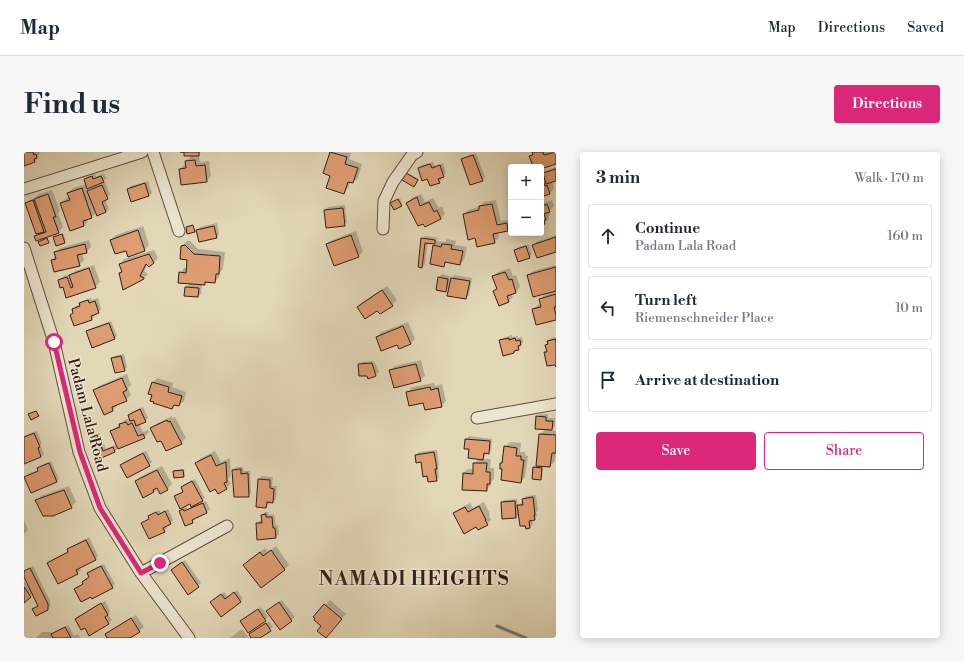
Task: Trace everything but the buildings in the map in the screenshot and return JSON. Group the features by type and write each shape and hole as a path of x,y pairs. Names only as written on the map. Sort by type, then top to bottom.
{"street":[{"path":"24,189 142,152"},
{"path":"153,152 179,231"},
{"path":"383,229 384,201 393,182 412,155 417,152"},
{"name":"Padam Lala Road","path":"24,248 54,342 82,459 100,508 141,573 189,638"},
{"path":"477,418 556,404"},
{"path":"141,573 227,526"}],"waterway":[{"path":"497,626 526,638"}],"district":[{"name":"NAMADI HEIGHTS","path":"414,578"}],"route":[{"path":"54,342 80,452 100,508 141,573 160,563"}]}
